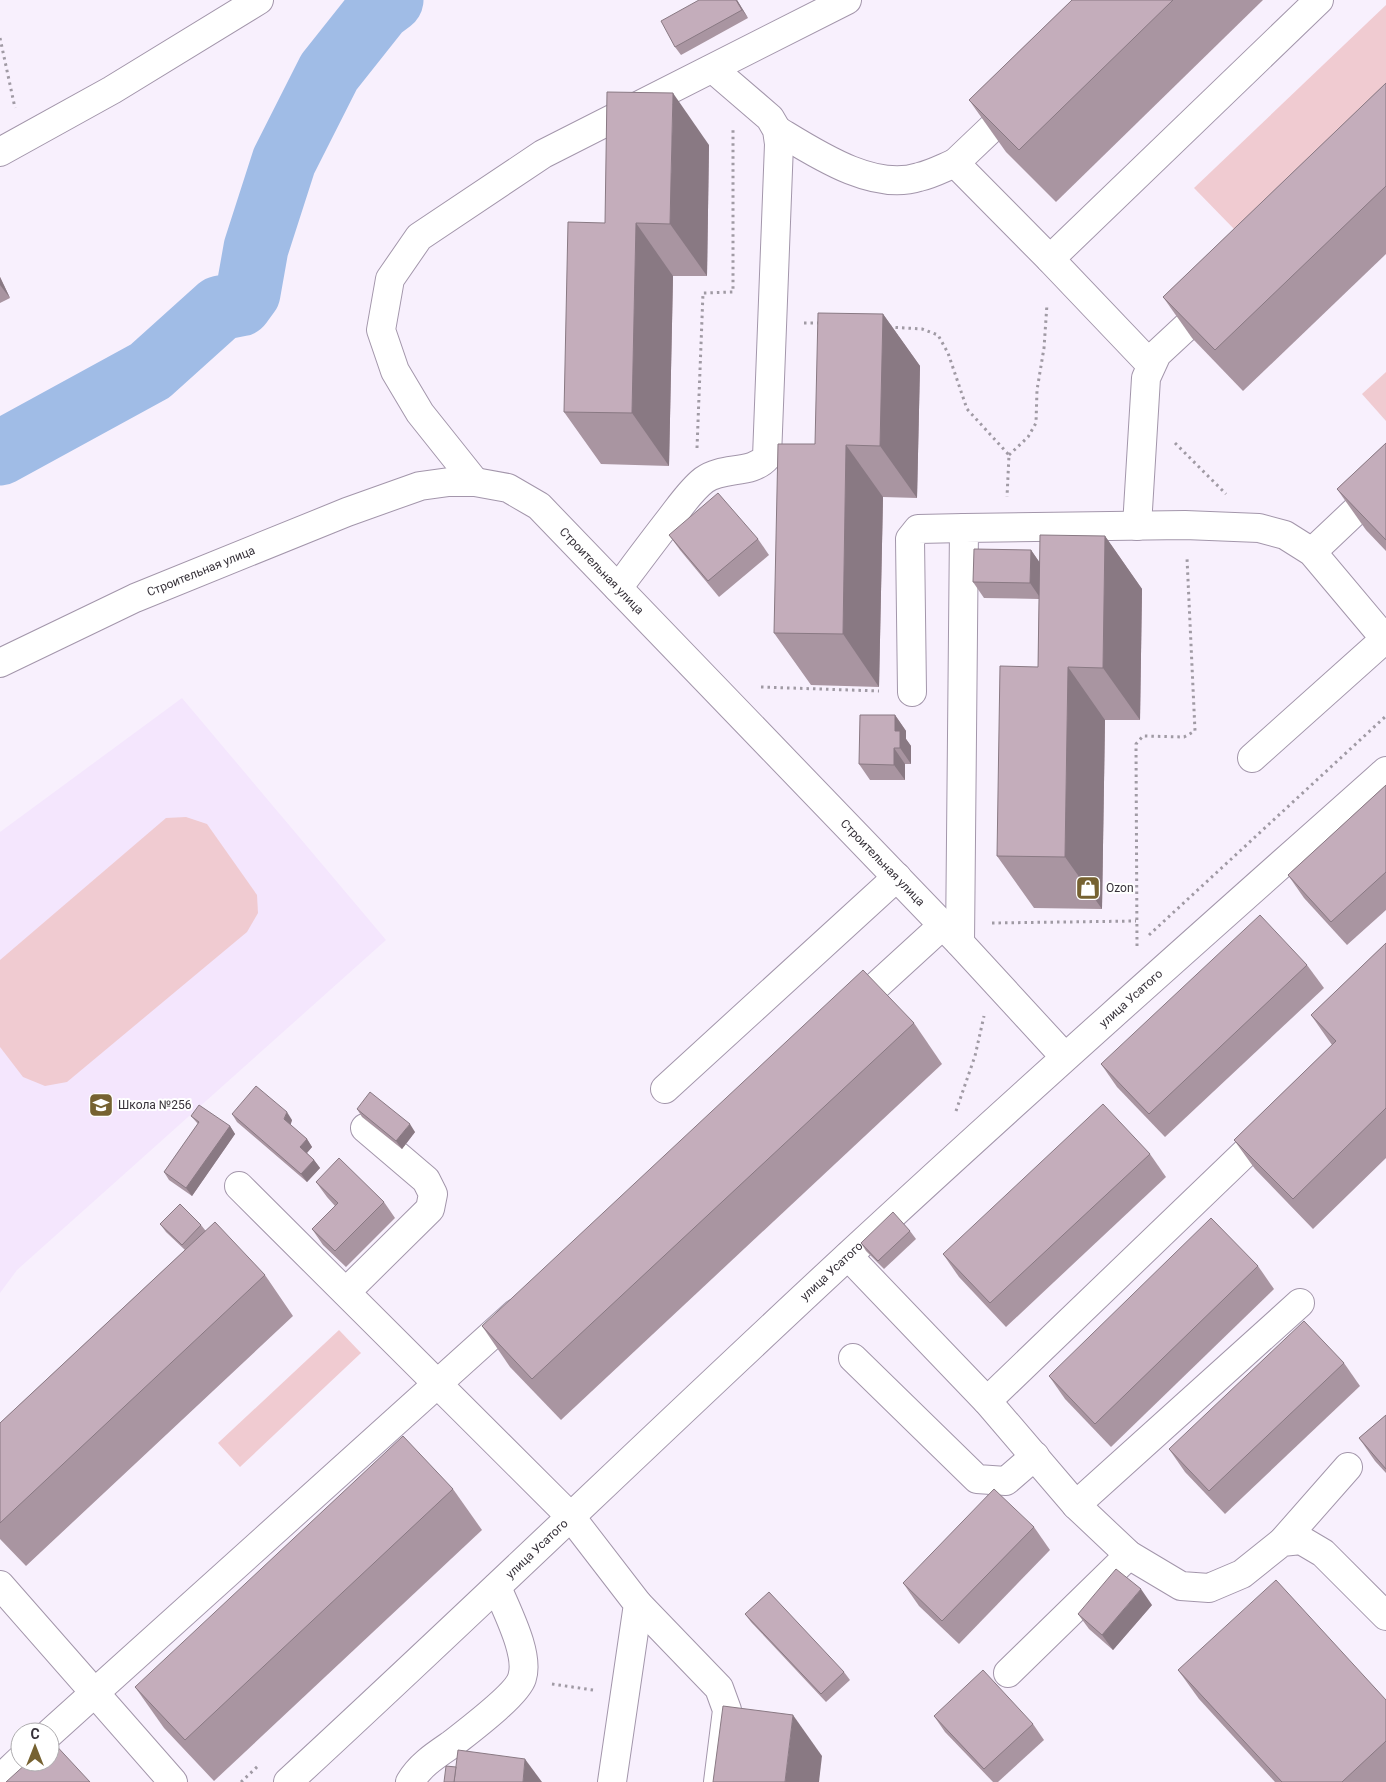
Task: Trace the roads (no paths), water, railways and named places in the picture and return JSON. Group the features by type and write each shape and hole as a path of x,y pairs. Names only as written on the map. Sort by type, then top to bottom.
{"street":[{"path":"11,146 112,90 259,0"},
{"path":"475,482 420,413 395,371 381,330 390,279 419,237 543,154 847,0"},
{"path":"1050,259 1319,0"},
{"path":"713,69 770,118 777,130 820,156 859,175 889,179 918,178 955,163 1034,88"},
{"path":"618,588 686,499 704,480 718,472 750,467 762,463 767,457 777,130"},
{"path":"955,163 1151,365"},
{"path":"1137,526 1146,378 1157,354 1229,286"},
{"name":"Строительная улица","path":"0,663 135,598 346,512 420,486 449,482 475,482 508,488 539,506 715,686 897,877 954,930 991,976 1064,1056"},
{"path":"1312,552 1386,482"},
{"path":"912,692 910,539 918,529 1185,525 1260,528 1285,536 1312,552 1386,639 1252,758"},
{"path":"833,1025 954,930 964,528"},
{"name":"улица Усатого","path":"288,1782 848,1256 1064,1056 1386,771"},
{"path":"666,1089 897,877"},
{"path":"987,1401 1292,1108"},
{"path":"346,1292 430,1209 432,1194 426,1180 365,1128"},
{"path":"239,1186 436,1385 571,1517 638,1604 720,1688 727,1710 718,1782"},
{"path":"848,1256 987,1401 1076,1505 1129,1555 1180,1586 1210,1588 1242,1574 1282,1542 1348,1467"},
{"path":"60,1724 532,1298"},
{"path":"1076,1505 1300,1303"},
{"path":"853,1358 976,1479 1006,1481 1035,1456"},
{"path":"1282,1542 1301,1540 1323,1553 1386,1616"},
{"path":"1008,1673 1129,1555"},
{"path":"0,1585 173,1782"},
{"path":"410,1782 417,1770 475,1726 516,1688 522,1679 524,1665 520,1647 497,1587"},
{"path":"612,1782 638,1604"},
{"path":"0,1778 10,1769"}],"waterway":[{"path":"0,453 150,371 220,308 240,304 248,293 256,248 284,161 329,72 379,9 391,0"}],"place":[{"name":"Ozon","path":"1088,888"},
{"name":"Школа №256","path":"101,1105"}]}
